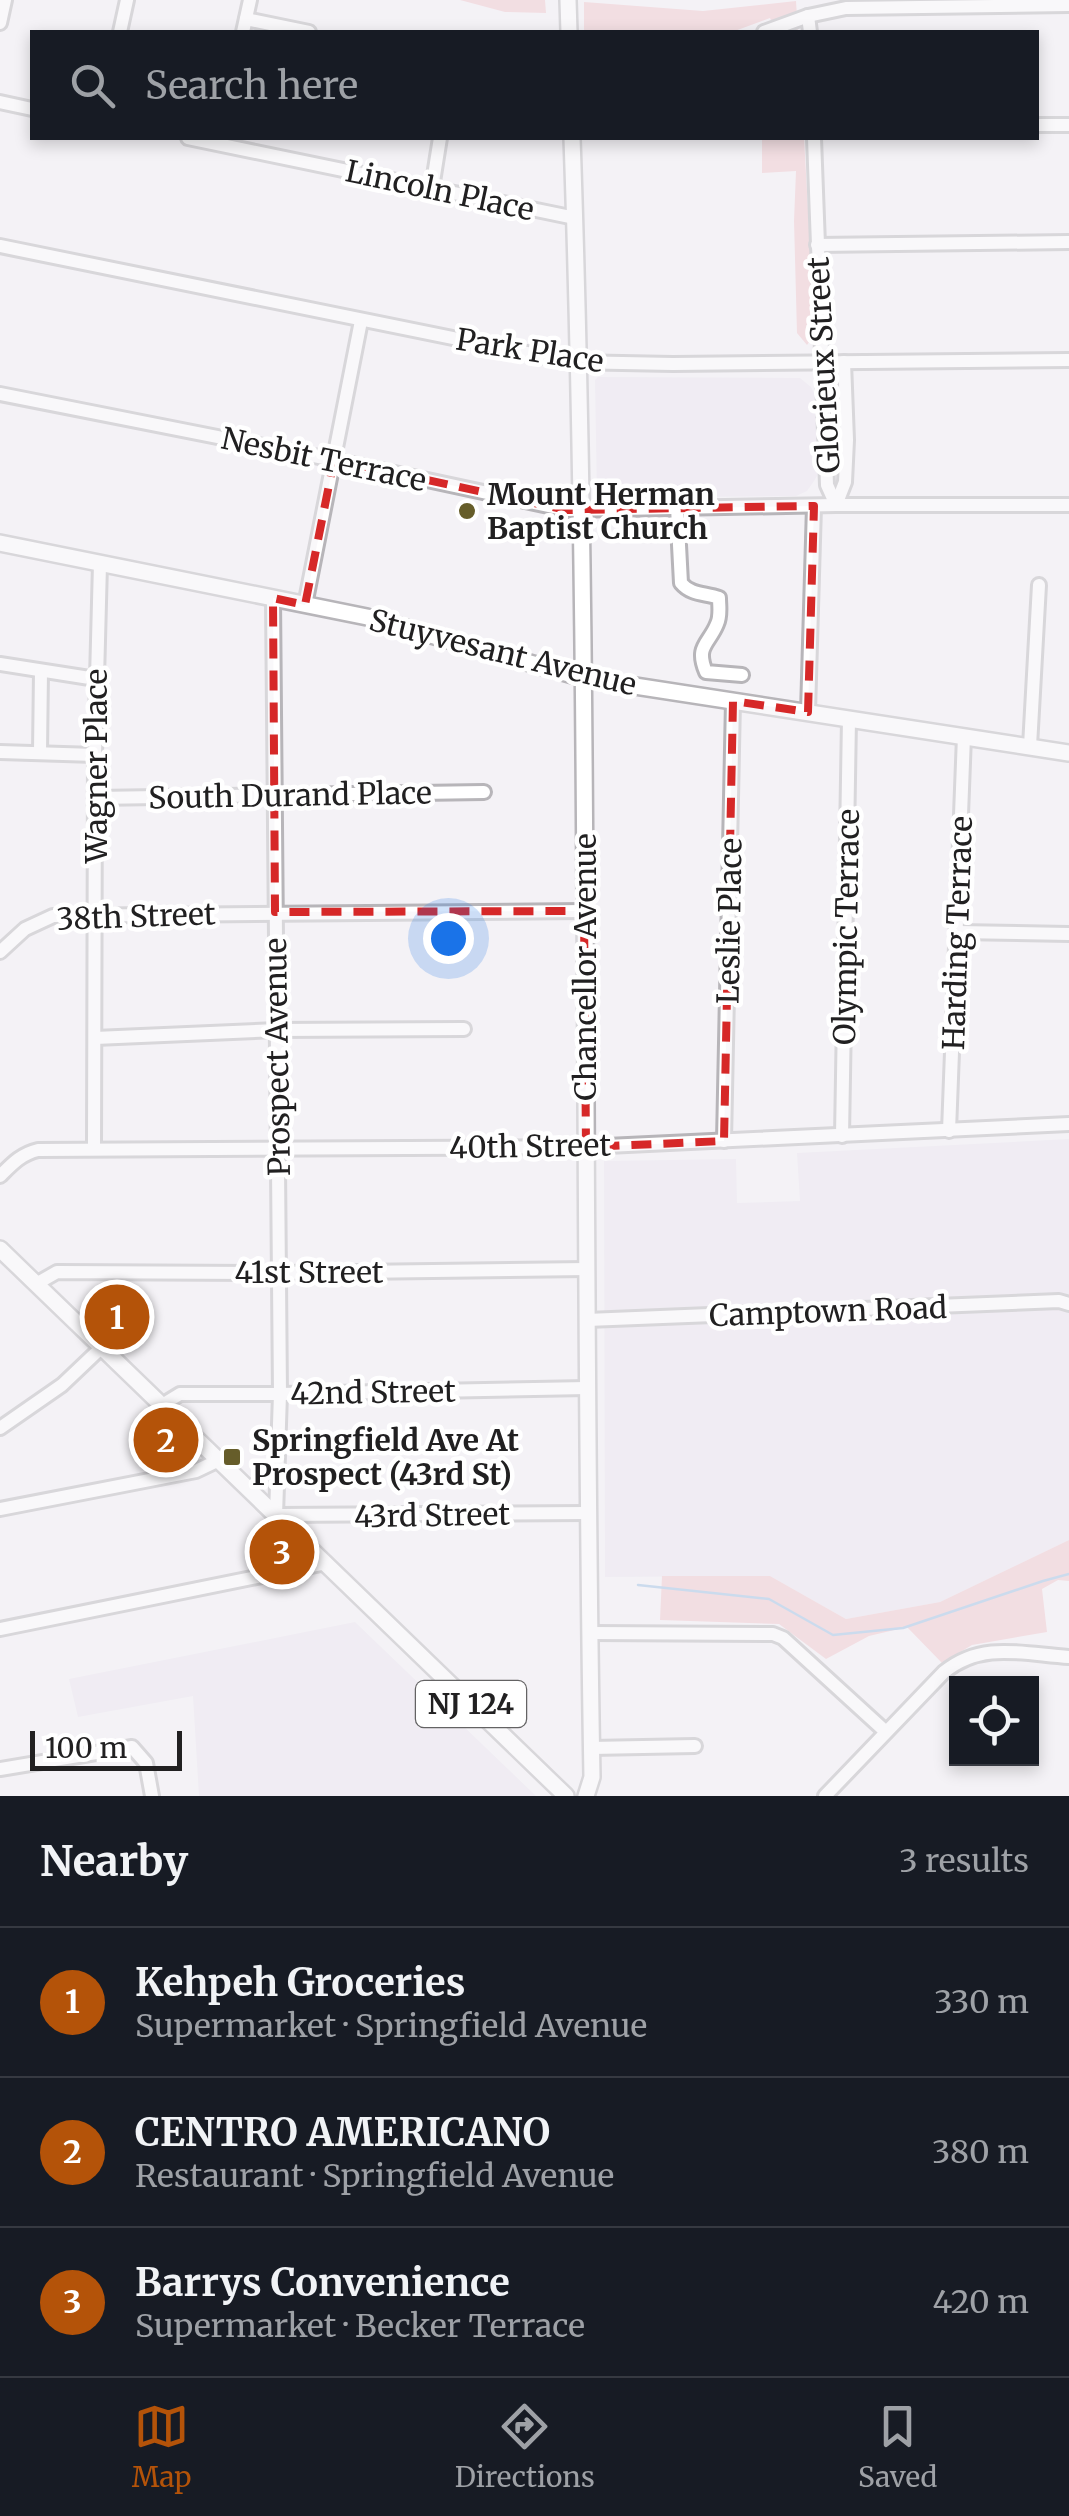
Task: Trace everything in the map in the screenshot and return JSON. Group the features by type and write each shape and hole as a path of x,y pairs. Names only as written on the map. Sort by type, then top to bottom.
{"main road":[{"path":"568,1 569,30"},
{"name":"Chancellor Avenue","path":"572,140 580,363 583,678 592,1777 586,1796"},
{"name":"Stuyvesant Avenue","path":"0,543 367,618 583,678 1069,753"},
{"path":"0,1250 326,1564"},
{"name":"NJ 124","path":"326,1564 566,1796"}],"street":[{"path":"0,23 5,0"},
{"path":"120,30 128,0"},
{"path":"250,0 244,26 287,30"},
{"path":"770,30 808,16 856,7 1069,5"},
{"path":"808,16 810,30"},
{"path":"0,102 30,109"},
{"path":"1039,125 1069,125"},
{"name":"Lincoln Place","path":"218,140 575,218"},
{"path":"432,188 440,140"},
{"name":"Glorieux Street","path":"814,140 827,484 836,505"},
{"path":"817,245 1069,242"},
{"name":"Park Place","path":"0,246 580,363 1069,360"},
{"path":"306,605 361,321"},
{"name":"Glorieux Street","path":"836,505 845,482 844,362"},
{"name":"Nesbit Terrace","path":"0,394 561,508 1069,506"},
{"name":"Glorieux Street","path":"808,712 814,506"},
{"path":"677,508 681,584 698,594 719,598 717,626 704,643 706,672 742,674"},
{"name":"Wagner Place","path":"94,1150 100,564"},
{"path":"1030,746 1039,585"},
{"name":"Prospect Avenue","path":"273,598 280,1394 276,1515"},
{"path":"0,664 96,679"},
{"path":"40,752 42,671"},
{"name":"Leslie Place","path":"724,1141 733,701"},
{"name":"Olympic Terrace","path":"842,1136 849,719"},
{"name":"Harding Terrace","path":"949,1130 964,736"},
{"path":"0,752 96,754"},
{"name":"South Durand Place","path":"95,798 484,792"},
{"name":"38th Street","path":"0,952 25,929 46,918 275,912 584,911"},
{"path":"957,932 1069,934"},
{"path":"95,1038 276,1030 464,1030"},
{"name":"40th Street","path":"0,1176 15,1160 38,1150 586,1148 1069,1124"},
{"name":"41st Street","path":"36,1284 57,1272 279,1274 586,1268"},
{"name":"Camptown Road","path":"587,1320 1069,1304"},
{"path":"0,1428 62,1385 102,1348"},
{"name":"42nd Street","path":"162,1405 180,1394 587,1388"},
{"path":"0,1509 196,1471 218,1460"},
{"name":"43rd Street","path":"276,1515 588,1512"},
{"path":"0,1629 326,1564"},
{"path":"590,1632 773,1634 886,1732"},
{"path":"824,1796 957,1661 988,1651 1069,1657"},
{"path":"591,1748 695,1746"},
{"path":"0,1768 132,1747 146,1762 152,1796"}],"highlighted area":[{"path":"334,460 567,510 814,506 808,712 733,701 724,1141 586,1147 584,911 275,912 273,598 305,605"}],"shaded area":[{"path":"460,0 545,0 546,13 505,12"},
{"path":"796,1 798,30 775,30 770,18 737,30 584,30 584,2 703,11"},
{"path":"762,140 804,140 815,334 807,345 797,333 796,171 762,173"},
{"path":"598,377 800,378 816,397 817,476 807,491 796,496 597,498"},
{"path":"1069,1139 1069,1540 940,1602 846,1619 770,1576 605,1577 604,1161 736,1159 737,1203 800,1201 797,1153"},
{"path":"1069,1540 1069,1581 1058,1580 1042,1589 1047,1632 972,1645 942,1663 907,1627 869,1636 826,1659 779,1624 660,1620 662,1576 770,1576 846,1619 940,1602"},
{"path":"355,1622 536,1796 199,1796 193,1696 78,1717 69,1679"}],"waterway":[{"path":"638,1585 769,1599 833,1635 903,1628 1069,1574"}],"place":[{"name":"Mount Herman Baptist Church","path":"467,511"},
{"name":"Kehpeh Groceries","path":"117,1317"},
{"name":"CENTRO AMERICANO","path":"166,1440"},
{"name":"Springfield Ave At Prospect (43rd St)","path":"232,1457"},
{"name":"Barrys Convenience","path":"282,1552"}]}
